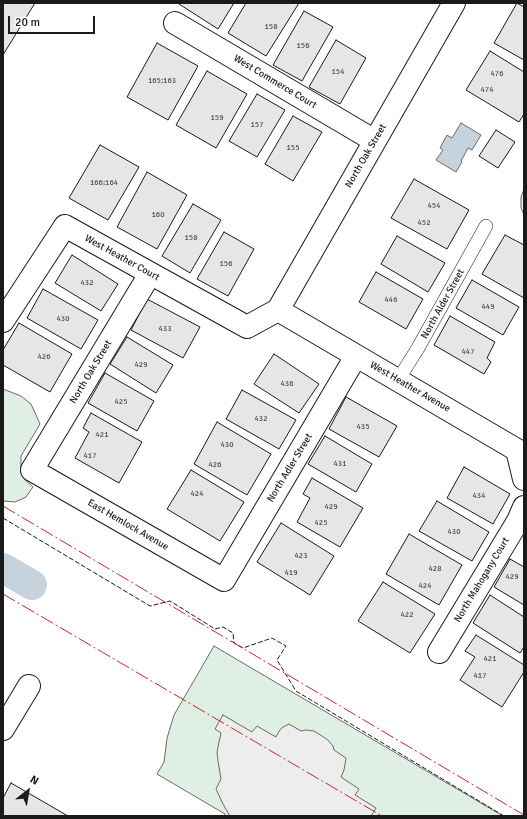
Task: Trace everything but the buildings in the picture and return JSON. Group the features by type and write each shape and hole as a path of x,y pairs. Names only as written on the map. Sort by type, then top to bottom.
{"street":[{"name":"North Oak Street","path":"278,310 454,3"},
{"name":"West Commerce Court","path":"175,23 375,141"},
{"name":"West Heather Court","path":"3,321 65,226 247,327 278,310"},
{"name":"North Oak Street","path":"32,470 150,274"},
{"name":"West Heather Avenue","path":"278,310 398,380 520,443 524,478"},
{"name":"North Adler Street","path":"224,580 356,356"},
{"name":"East Hemlock Avenue","path":"32,470 224,580"},
{"name":"North Mahogany Court","path":"439,652 522,517"},
{"path":"3,729 29,686"}],"lane":[{"name":"North Alder Street","path":"398,380 418,348 486,226"}],"green space":[{"path":"524,189 524,215 521,208 521,197"},
{"path":"3,389 21,396 31,404 40,424 21,456 21,470 25,480 33,487 26,497 15,502 3,501"},
{"path":"214,646 503,816 224,816 225,814 157,774 164,762 167,738 174,715"}],"shaded area":[{"path":"461,123 481,135 472,150 468,148 456,172 436,160 443,150 440,148 447,135 452,138"},
{"path":"223,715 252,732 257,726 276,737 283,727 289,724 301,731 314,731 328,740 333,746 334,750 346,758 341,777 359,789 355,795 376,808 371,816 230,816 216,789 221,779 217,752 221,733 215,729"}],"waterway":[{"path":"3,568 32,585"}],"fence":[{"path":"3,518 150,606 170,601 215,629 223,627 233,633 234,643 243,648 272,638 286,646 277,660 296,691 504,816"}],"power":[{"path":"3,506 524,815"},
{"path":"3,594 382,816"}]}
